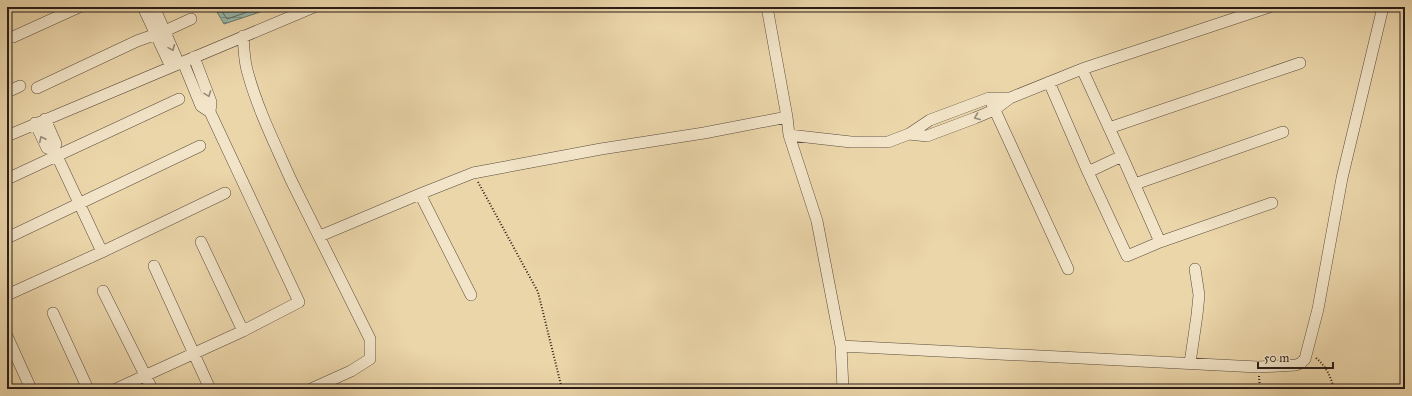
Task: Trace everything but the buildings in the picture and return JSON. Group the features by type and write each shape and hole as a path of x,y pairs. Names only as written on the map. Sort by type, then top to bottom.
{"street":[{"path":"13,37 79,7"},
{"path":"143,7 160,33 201,106 210,112"},
{"path":"154,7 160,33"},
{"path":"7,136 314,7"},
{"path":"767,7 789,135 816,221 841,346 843,389"},
{"path":"909,134 927,136 994,110 1010,98 1082,69 1269,7"},
{"path":"841,346 1190,363 1258,368 1301,363 1305,359 1318,309 1342,178 1383,7"},
{"path":"37,88 137,41 160,33 191,19"},
{"path":"243,36 246,68 254,92 291,180 370,339 370,359 351,371 311,389"},
{"path":"116,389 243,330 299,302 210,112 211,102 194,57"},
{"path":"1109,128 1300,63"},
{"path":"1082,69 1160,242"},
{"path":"1049,82 1088,172 1128,256 1160,242 1272,203"},
{"path":"7,92 20,86"},
{"path":"789,135 851,142 888,142 909,134 930,120 989,98 1010,98"},
{"path":"989,98 1068,269"},
{"path":"7,179 55,153 178,99"},
{"path":"320,236 473,173 600,149 704,133 787,117"},
{"path":"40,121 56,144 55,153 102,252"},
{"path":"1135,184 1283,132"},
{"path":"7,238 200,146"},
{"path":"1088,172 1122,156"},
{"path":"7,295 102,252 225,193"},
{"path":"420,194 471,295"},
{"path":"201,242 243,330"},
{"path":"154,266 210,389"},
{"path":"1190,363 1199,295 1195,269"},
{"path":"103,290 152,389"},
{"path":"53,313 88,389"},
{"path":"7,336 10,352 31,389"}],"path":[{"path":"473,173 538,292 562,389"},
{"path":"1306,354 1317,358 1324,366 1330,375 1334,389"}],"water":[{"path":"214,7 275,7 224,24"}]}
